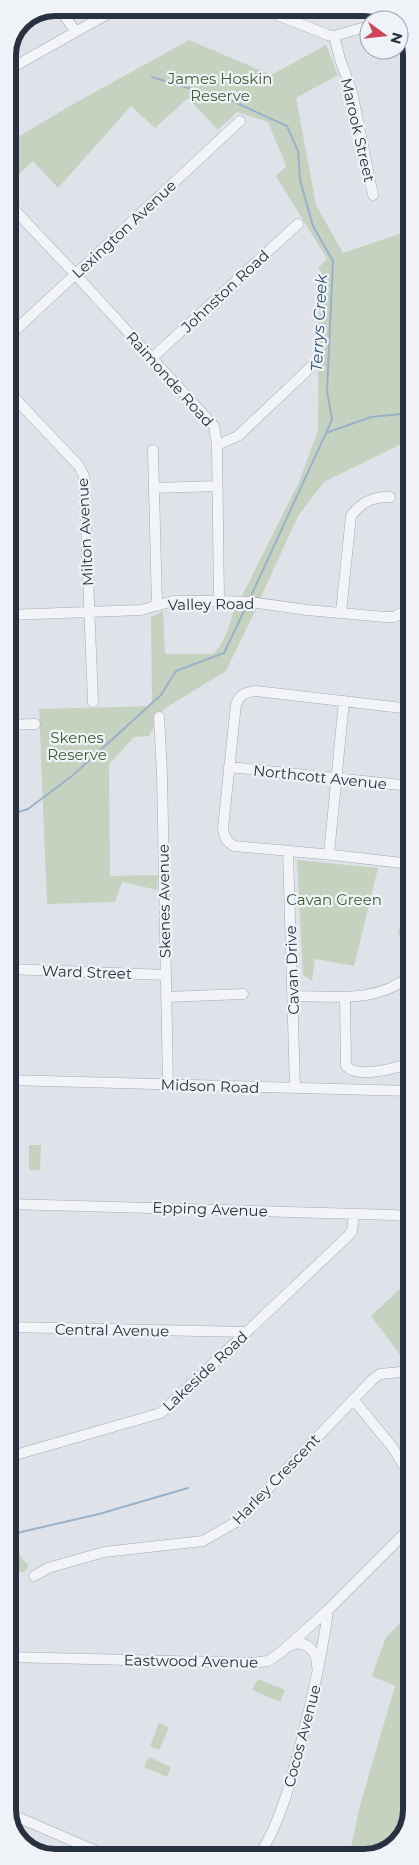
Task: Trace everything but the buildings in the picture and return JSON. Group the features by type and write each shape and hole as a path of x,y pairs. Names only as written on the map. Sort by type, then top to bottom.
{"street":[{"path":"64,16 75,31"},
{"path":"16,65 103,16"},
{"path":"279,16 322,34 334,36 359,29"},
{"name":"Marook Street","path":"334,36 352,92 373,195"},
{"name":"Lexington Avenue","path":"16,329 240,121"},
{"name":"Raimonde Road","path":"16,211 214,426 217,445 219,601"},
{"name":"Johnston Road","path":"152,358 298,224"},
{"path":"217,445 238,436 313,365"},
{"name":"Milton Avenue","path":"16,399 79,466 84,476 93,702"},
{"path":"153,450 157,605"},
{"path":"154,488 217,486"},
{"path":"340,612 351,516 357,508 365,503 380,496 390,497"},
{"name":"Valley Road","path":"16,615 141,610 173,601 251,602 307,610 394,617 403,612"},
{"path":"403,708 256,691 246,692 238,698 236,704 224,818 224,838 234,846 329,854 403,863"},
{"path":"329,854 344,701"},
{"name":"Skenes Avenue","path":"158,717 162,773 168,1085"},
{"path":"16,725 35,724"},
{"name":"Northcott Avenue","path":"229,767 403,785"},
{"name":"Cavan Drive","path":"288,851 295,1088"},
{"name":"Ward Street","path":"16,969 166,975"},
{"path":"293,996 365,996 392,988 403,980"},
{"path":"166,997 243,994"},
{"path":"345,997 346,1066 354,1071 377,1071 403,1066"},
{"name":"Midson Road","path":"16,1080 403,1091"},
{"name":"Epping Avenue","path":"16,1204 403,1217"},
{"name":"Lakeside Road","path":"16,1455 161,1413 347,1237 352,1231 354,1214"},
{"name":"Central Avenue","path":"16,1327 247,1332"},
{"path":"215,1332 231,1347"},
{"name":"Harley Crescent","path":"34,1576 48,1568 104,1552 194,1543 217,1534 236,1522 353,1398 380,1374 403,1372"},
{"path":"353,1398 393,1448 403,1465"},
{"name":"Eastwood Avenue","path":"16,1657 261,1663 274,1658 287,1647 328,1610 403,1535"},
{"name":"Cocos Avenue","path":"262,1849 275,1826 286,1794 317,1682 328,1610"},
{"path":"287,1647 298,1643 313,1650 317,1659 317,1682"},
{"path":"17,1817 91,1849"}],"green space":[{"name":"James Hoskin Reserve","path":"189,40 271,75 326,45 338,75 296,98 316,205 343,253 403,233 403,443 324,482 298,516 260,599 241,598 299,482 318,431 319,267 327,259 276,176 286,166 268,122 237,112 218,130 188,98 155,128 131,106 58,188 33,161 16,177 16,138"},
{"name":"Skenes Reserve","path":"235,606 256,609 226,671 164,709 149,736 134,737 109,764 110,876 158,875 157,890 122,882 115,902 47,904 39,709 152,706 151,617 163,611 165,654 213,654 224,638"},
{"name":"Cavan Green","path":"297,860 378,868 354,966 315,959 312,981 303,975"},
{"path":"403,906 403,935 398,935"},
{"path":"29,1145 41,1145 40,1170 29,1170"},
{"path":"403,1286 403,1358 371,1316"},
{"path":"16,1546 22,1559 29,1566 24,1572 16,1571"},
{"path":"403,1621 402,1818 396,1832 383,1844 372,1848 351,1849 360,1805 395,1686 372,1676 386,1637"},
{"path":"258,1679 285,1690 280,1702 252,1690"},
{"path":"159,1723 169,1728 159,1750 150,1746"},
{"path":"149,1757 171,1767 167,1777 144,1767"}],"waterway":[{"name":"Terrys Creek","path":"152,77 232,101 287,126 298,151 300,180 313,226 333,261 327,391 332,420 251,596"},
{"path":"326,433 371,417 403,414"},
{"name":"Terrys Creek","path":"16,813 28,809 72,776 161,695 176,671 224,653 246,607"},
{"path":"16,1533 99,1514 188,1488"}]}
